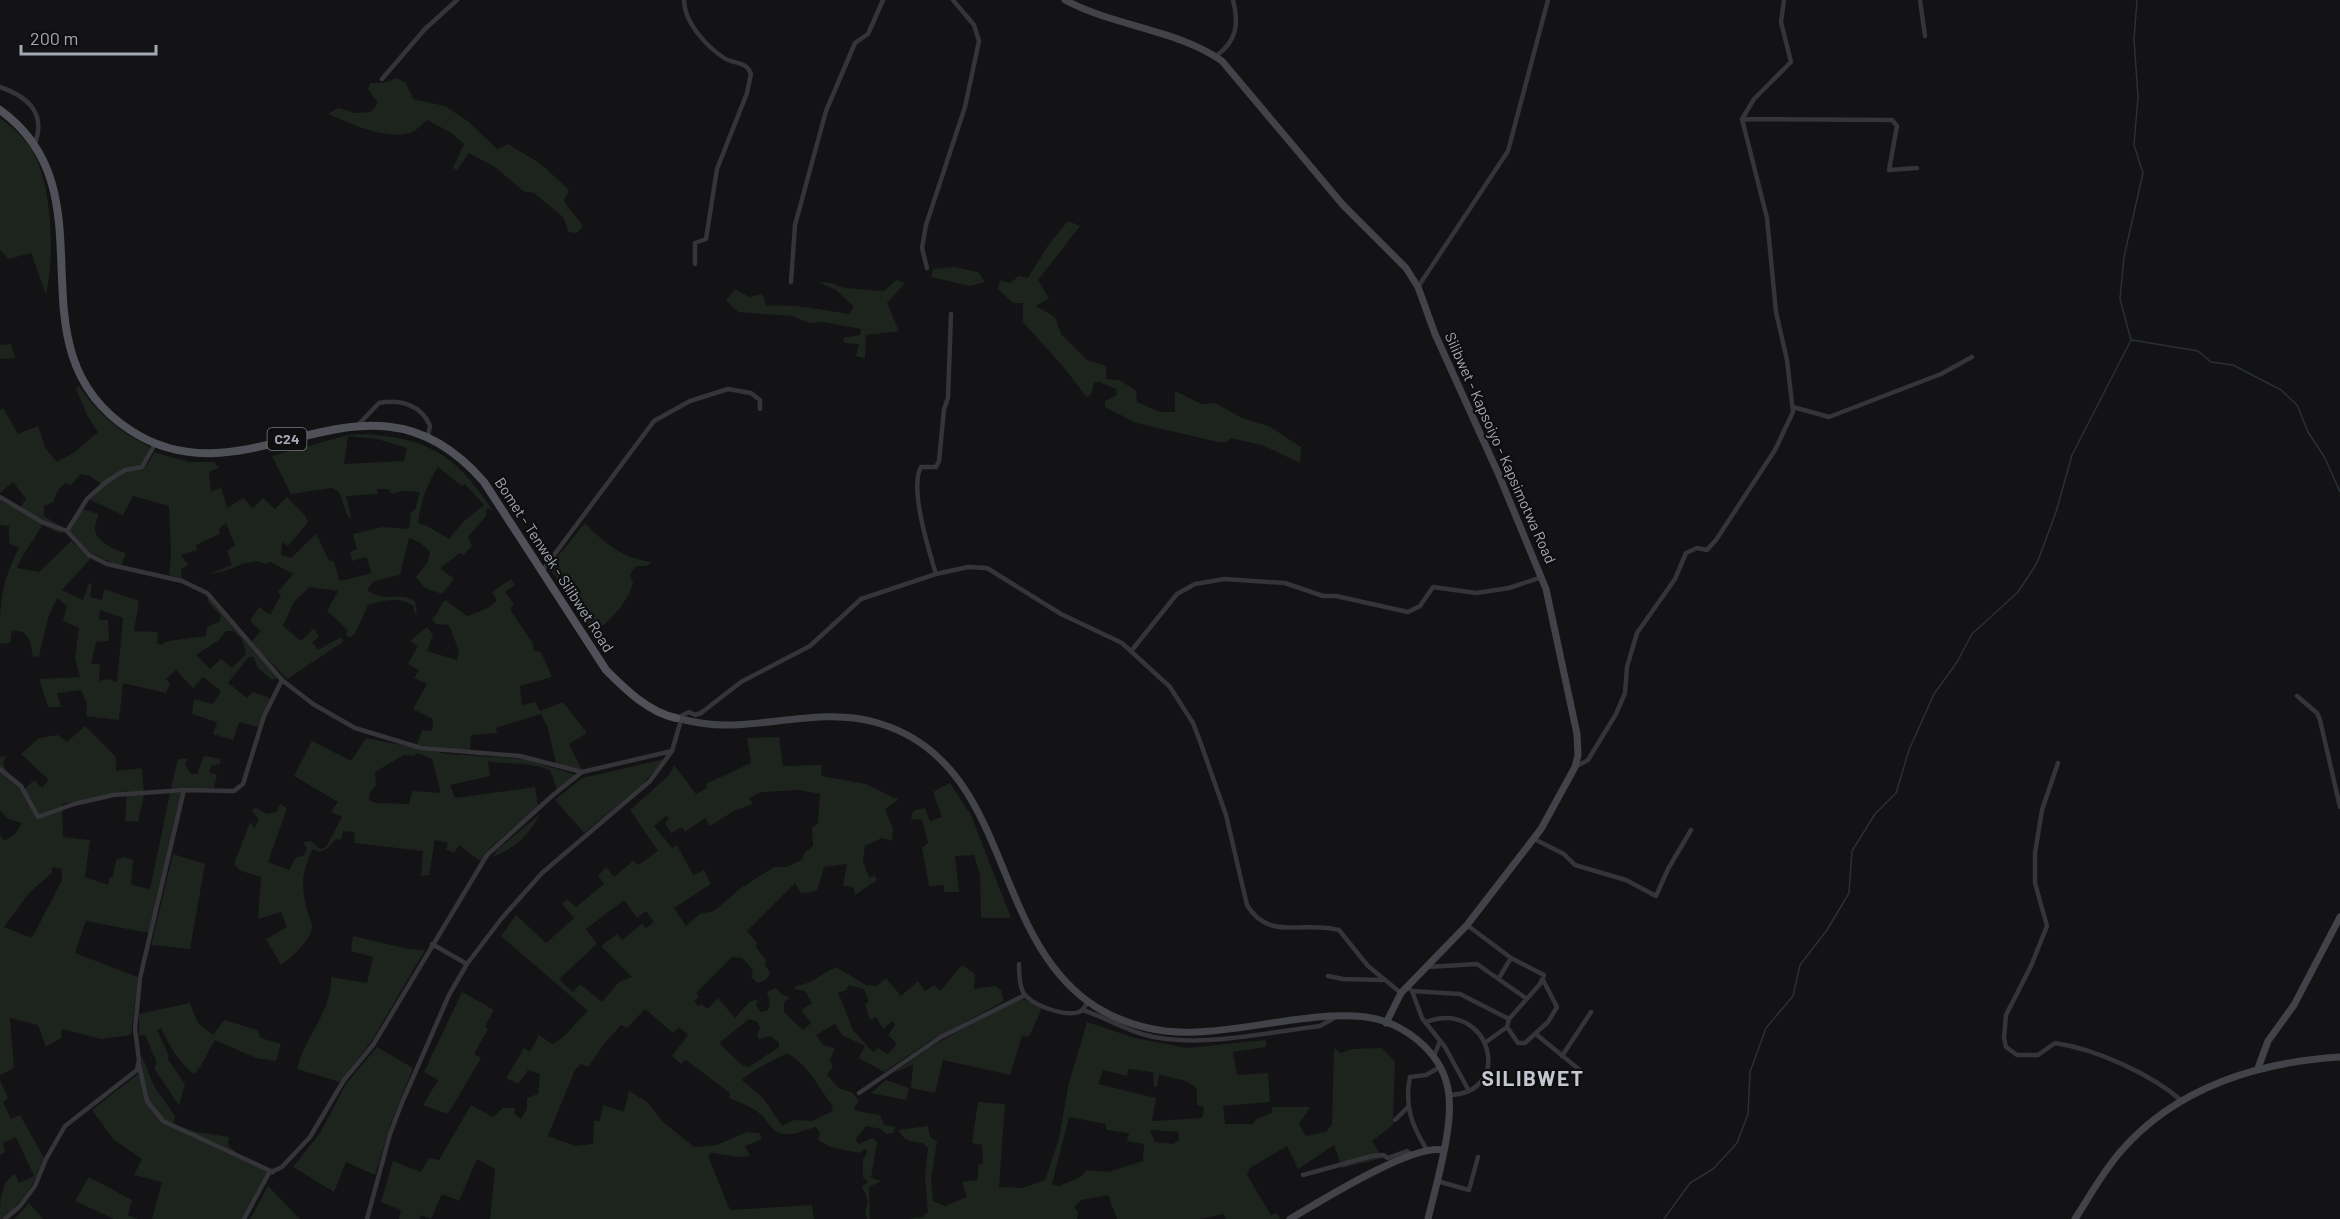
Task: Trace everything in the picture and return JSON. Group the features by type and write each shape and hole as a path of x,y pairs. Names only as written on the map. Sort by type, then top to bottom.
{"main road":[{"name":"Bomet - Tenwek - Silibwet Road","path":"0,110 21,129 48,170 58,206 63,319 75,367 104,409 127,428 155,444 187,452 224,454 328,429 358,425 398,429 428,436 463,460 484,482 606,670 632,695 660,712 679,719"}],"street":[{"path":"382,79 425,29 457,0"},
{"path":"684,0 690,23 724,58 746,66 751,74 747,93 717,169 706,238 696,242 695,264"},
{"path":"791,282 795,225 829,102 855,43 868,34 883,0"},
{"path":"927,268 922,248 926,225 965,108 979,41 974,25 953,0"},
{"name":"Silibwet - Kapsoiyo - Kapsimotwa Road","path":"1065,0 1102,16 1198,46 1216,56 1235,74 1343,205 1406,268 1418,287 1435,334 1542,577 1553,614 1577,734 1578,755 1575,767 1534,839 1467,925 1426,967 1410,989 1401,993 1386,1023"},
{"path":"1216,56 1228,46 1237,26 1233,0"},
{"path":"1418,287 1508,151 1548,0"},
{"path":"1575,767 1588,760 1622,702 1627,667 1643,624 1675,579 1686,553 1697,548 1707,550 1716,540 1775,450 1790,419 1793,407 1776,312 1767,218 1742,118 1754,99 1791,62 1781,22 1784,0"},
{"path":"1920,0 1925,36"},
{"path":"0,87 20,96 37,115 41,129 34,146"},
{"path":"1742,118 1892,120 1897,126 1889,170 1917,168"},
{"path":"936,574 921,521 919,470 924,466 936,467 939,461 944,409 948,398 951,314"},
{"path":"1793,407 1829,417 1941,374 1972,357"},
{"path":"542,571 654,421 690,401 729,389 754,394 760,400 760,409"},
{"path":"358,425 379,403 393,400 417,408 425,416 430,426 428,436"},
{"path":"67,531 95,491 125,470 142,467 155,444"},
{"path":"0,497 42,522 67,531 89,555 107,564 182,581 207,593 282,680 313,704 347,724 394,742 458,752 520,756 582,772"},
{"path":"367,1219 401,1105 449,995 467,964 502,918 542,873 650,781 672,751 679,719 689,712 694,715 702,713 741,682 802,651 861,599 936,574 968,567 987,568 1061,614 1113,637 1132,650 1170,687 1193,723 1226,815 1247,905 1252,914 1267,925 1338,930 1383,980 1401,993"},
{"path":"1132,650 1169,602 1187,587 1195,584 1240,579 1285,583 1323,596 1336,596 1408,612 1419,606 1433,588 1476,593 1509,588 1542,577"},
{"path":"0,769 21,786 38,818 94,799 184,790 234,791 243,784 264,716 282,680"},
{"path":"2297,696 2317,713 2320,720 2340,807"},
{"name":"C24","path":"679,719 723,725 829,717 858,719 877,723 916,740 949,766 972,800 1030,933 1054,968 1088,1001 1127,1022 1178,1032 1213,1031 1336,1017 1363,1017 1386,1023 1418,1040 1434,1056 1449,1095 1443,1150 1428,1219"},
{"path":"244,1219 269,1173 294,1155 319,1125 344,1080 373,1045 488,855 553,795 582,772 672,751"},
{"path":"2058,763 2042,810 2035,853 2035,883 2047,926 2034,959 2006,1015 2004,1038 2006,1047 2017,1055 2038,1054 2055,1043 2070,1045 2150,1077 2182,1101"},
{"path":"184,790 140,978 135,1029 139,1065 147,1101 163,1121 273,1172"},
{"path":"1534,839 1564,854 1575,865 1626,880 1656,896 1668,869 1691,830"},
{"path":"2258,1068 2268,1041 2294,1005 2340,917"},
{"path":"1467,925 1511,958 1544,975 1543,980 1557,1006 1537,1035 1530,1041 1518,1043 1507,1027"},
{"path":"432,945 467,964"},
{"path":"1498,978 1511,958"},
{"path":"1020,964 1021,986 1025,995 1065,1012 1083,1010 1127,1030 1159,1038 1197,1041 1320,1026 1336,1017"},
{"path":"1426,967 1477,964 1527,999"},
{"path":"1328,976 1343,979 1383,980"},
{"path":"1486,1042 1507,1027 1509,1019 1543,980"},
{"path":"1469,1091 1440,1041 1419,1011 1410,989 1464,995 1509,1019"},
{"path":"859,1093 941,1037 1025,995"},
{"path":"1083,1010 1088,1001"},
{"path":"1562,1056 1591,1012"},
{"path":"1426,1022 1441,1019 1461,1021 1482,1035 1486,1042 1489,1054 1486,1069 1478,1084 1469,1091 1449,1095"},
{"path":"1537,1035 1581,1071"},
{"path":"1434,1056 1440,1041"},
{"path":"2075,1219 2109,1166 2127,1144 2148,1125 2182,1101 2237,1074 2258,1068 2300,1060 2340,1057"},
{"path":"5,1219 35,1186 46,1159 65,1126 127,1079 139,1065"},
{"path":"1427,1150 1407,1108 1410,1077 1426,1075 1440,1067"},
{"path":"1395,1120 1407,1108"},
{"path":"1290,1219 1412,1155 1427,1150 1443,1150"},
{"path":"1303,1175 1372,1156 1383,1155 1388,1158 1407,1151 1412,1155"},
{"path":"1437,1181 1468,1190 1478,1156"}],"shaded area":[{"path":"397,78 406,83 413,99 445,106 469,122 497,149 508,144 541,164 569,190 564,201 583,226 577,233 569,232 563,217 534,193 523,191 495,167 469,153 457,170 453,168 464,144 450,132 427,120 412,132 391,134 369,130 328,114 338,108 355,113 371,112 378,103 368,89 370,83 383,83"},
{"path":"0,118 28,144 41,170 48,205 51,243 46,294 31,253 9,259 0,250"},
{"path":"1068,221 1080,226 1038,280 1049,298 1036,306 1055,317 1061,334 1087,360 1106,366 1106,379 1120,380 1136,391 1137,402 1160,412 1175,412 1175,391 1201,404 1215,403 1242,418 1269,426 1301,447 1300,463 1262,445 1230,438 1227,442 1218,442 1136,423 1105,407 1105,401 1117,395 1116,389 1099,382 1094,383 1091,395 1086,397 1064,368 1023,322 1023,303 1013,303 998,289 1000,280 1010,283 1019,276 1028,278 1049,244"},
{"path":"954,267 978,272 985,282 970,286 931,277 933,269"},
{"path":"896,280 905,283 887,303 899,331 866,335 865,358 856,356 859,344 844,343 843,338 860,335 861,329 823,322 810,323 792,316 738,312 726,301 735,289 749,297 762,294 767,306 798,307 849,314 854,307 836,290 818,282 832,283 844,288 884,291"},
{"path":"11,344 15,358 0,359 0,345"},
{"path":"79,386 94,405 119,428 150,447 145,461 138,466 125,468 101,484 90,476 81,474 71,485 65,483 58,490 53,502 44,506 44,516 62,527 62,534 42,525 17,568 39,572 71,541 91,558 62,590 83,600 89,583 92,584 90,597 102,600 104,589 139,601 134,631 158,632 157,643 161,645 168,641 206,636 207,627 220,621 221,616 207,601 209,598 279,678 272,680 257,667 254,657 249,657 228,683 247,698 253,692 270,698 258,727 239,722 233,740 213,734 217,722 192,714 194,699 213,704 221,691 203,677 193,688 176,670 166,679 170,684 166,693 123,683 119,720 86,716 87,704 81,690 57,693 61,707 48,707 39,679 80,677 75,658 79,628 63,621 67,606 57,598 48,618 39,656 33,657 30,641 23,632 12,630 10,643 0,644 2,594 19,548 9,543 9,526 0,525 0,499 8,505 20,507 26,499 13,482 0,493 0,410 3,408 18,434 38,426 46,449 57,462 75,452 98,432 87,415 76,389","holes":["100,610 123,618 117,682 107,679 99,681 100,664 91,664 96,642 109,641 108,620 99,620","226,631 233,631 242,639 246,654 232,668 221,659 210,669 196,655 219,640"]},
{"path":"366,434 389,437 426,446 454,464 480,492 493,511 487,508 486,516 468,537 472,546 463,555 460,553 440,568 454,579 442,594 425,588 416,577 428,561 430,552 421,543 409,538 400,575 374,581 367,590 380,596 409,598 415,601 417,614 414,612 414,607 404,601 386,601 368,605 355,634 349,638 346,634 348,630 327,611 338,591 309,587 294,602 283,626 301,641 314,628 319,637 312,642 318,650 341,637 343,642 287,679 251,642 261,631 250,621 259,607 270,615 281,595 278,592 293,574 271,562 266,564 257,561 209,574 232,565 227,551 235,545 226,523 219,529 220,534 196,545 197,550 181,555 188,565 181,569 182,579 169,575 171,556 169,506 133,496 123,515 90,500 115,477 145,466 154,452 189,462 214,462 219,468 209,472 211,492 221,487 227,508 243,498 253,508 263,498 275,509 287,497 304,514 308,522 288,546 282,542 281,555 291,558 316,534 329,560 334,562 340,581 372,573 366,557 352,561 350,552 357,549 353,534 382,527 409,529 411,512 415,510 420,492 401,491 392,494 388,489 377,489 377,494 346,496 352,520 347,515 339,492 332,488 291,494 272,456 348,435","holes":["348,436 377,439 407,448 404,461 344,464","438,467 462,486 465,484 484,505 462,523 449,539 418,523 425,494"]},
{"path":"83,509 98,514 95,526 101,541 126,553 121,567 89,552 69,530"},
{"path":"585,523 599,537 623,553 651,562 647,566 636,566 630,575 633,583 626,599 612,617 593,634 549,567"},
{"path":"511,579 515,585 505,592 514,604 510,609 533,644 534,651 541,652 552,677 520,686 522,705 535,702 540,711 563,702 587,733 569,744 582,770 556,764 548,728 541,714 496,728 497,733 471,735 470,751 417,745 422,730 432,731 433,719 413,709 427,684 414,678 419,670 408,664 418,646 410,641 427,627 433,635 427,651 457,660 459,651 449,625 436,624 432,619 441,605 445,600 467,616 486,609 497,601 492,592"},
{"path":"85,726 116,757 116,771 142,768 144,795 138,822 125,821 127,791 62,804 63,837 90,840 85,877 108,885 110,877 113,877 116,860 123,857 133,860 131,885 150,889 170,793 182,793 149,933 86,921 75,953 138,977 131,1035 101,1039 62,1029 61,1038 46,1047 38,1025 10,1018 14,1068 0,1075 0,835 4,841 16,833 22,823 8,819 0,810 0,757 6,756 3,764 7,772 25,789 34,780 42,788 49,780 21,754 39,738 58,735 67,742","holes":["52,867 62,869 62,880 32,938 4,927 29,893 52,873"]},
{"path":"779,737 783,766 822,765 821,776 866,784 894,798 897,797 898,800 885,809 893,828 892,841 882,838 865,846 863,861 869,877 875,876 877,880 855,895 853,887 843,886 847,864 824,867 817,891 801,893 795,883 747,931 766,960 765,965 770,973 766,980 758,983 751,977 753,970 742,958 732,957 696,993 699,997 694,1001 698,1006 701,1004 708,1009 718,998 735,1018 750,1001 758,1000 756,1005 760,1012 768,1010 770,1003 767,992 776,988 782,995 790,997 784,1002 784,1012 803,1030 811,1023 801,1010 812,1003 805,991 794,989 836,967 866,985 877,986 886,978 901,996 918,981 925,991 934,985 940,991 962,965 975,974 974,989 995,986 1001,990 1004,1001 927,1043 884,1072 859,1058 865,1046 842,1035 835,1024 816,1035 823,1045 835,1048 830,1061 833,1066 827,1075 839,1088 853,1093 859,1101 854,1107 856,1111 880,1115 884,1125 896,1127 893,1133 886,1134 881,1129 866,1126 855,1140 859,1144 873,1138 877,1142 871,1178 881,1181 869,1187 870,1219 867,1219 865,1213 868,1201 862,1186 868,1182 863,1177 863,1160 867,1152 865,1148 860,1153 830,1147 818,1140 820,1133 816,1127 792,1134 779,1133 759,1113 729,1098 730,1093 686,1060 681,1064 672,1056 688,1035 679,1027 673,1033 645,1009 627,1028 621,1025 588,1067 581,1064 575,1070 548,1136 575,1146 593,1144 594,1121 600,1121 603,1105 624,1112 629,1091 647,1102 662,1121 694,1147 717,1145 747,1132 759,1133 762,1139 745,1146 750,1156 739,1157 712,1153 708,1156 730,1210 812,1205 814,1219 490,1219 495,1169 477,1159 459,1201 442,1194 431,1219 421,1215 420,1219 399,1219 401,1210 381,1202 393,1161 421,1172 429,1158 439,1160 471,1105 493,1117 503,1108 515,1108 514,1114 521,1119 527,1109 527,1098 538,1094 540,1074 528,1070 518,1084 506,1078 524,1048 530,1052 539,1035 552,1044 557,1042 588,1011 501,936 516,915 546,943 574,918 562,904 567,899 576,907 604,884 598,876 606,867 614,877 633,861 638,865 658,851 630,810 669,775 674,765 696,794 707,788 706,784 751,763 747,738","holes":["799,790 820,794 818,824 812,827 813,846 804,853 803,859 787,867 774,867 741,888 714,911 700,914 686,926 674,908 711,884 704,870 693,875 677,845 672,848 654,826 667,815 669,819 665,823 671,833 682,827 685,832 705,818 710,826 734,811 753,804 749,798 761,792","624,900 637,918 646,911 654,922 646,928 642,924 622,940 617,934 601,946 632,977 619,982 602,1002 580,984 573,992 559,979 597,944 586,929","849,985 864,989 869,1002 865,1004 870,1020 876,1017 883,1029 892,1021 895,1025 888,1035 897,1044 888,1054 878,1048 873,1052 853,1030 838,992 845,991","749,1019 757,1022 760,1027 757,1035 759,1039 770,1036 779,1042 779,1047 749,1067 743,1066 719,1043","788,1054 802,1065 833,1106 831,1112 812,1121 794,1120 782,1126 764,1099 742,1080"]},
{"path":"366,738 447,754 525,759 576,775 557,789 550,770 535,766 488,761 490,776 450,785 455,798 535,787 538,806 489,849 480,861 459,845 454,853 446,849 448,843 435,840 429,875 421,876 423,851 355,843 354,832 343,831 341,840 336,839 327,849 319,852 313,849 303,882 304,898 312,925 311,931 301,948 281,965 266,939 287,927 281,912 258,919 261,877 241,871 234,864 250,822 255,828 259,820 252,810 256,808 267,814 276,812 280,804 287,808 268,862 289,870 296,857 303,856 307,848 303,842 311,841 320,849 326,847 342,817 331,812 338,802 294,776 312,741 351,761","holes":["417,753 432,759 441,793 412,791 409,804 375,803 369,800 370,792 376,785 375,772 404,755 414,756"]},
{"path":"204,756 221,759 220,764 211,766 209,772 217,775 214,788 171,788 178,759 187,759 185,765 191,774 197,774"},
{"path":"665,759 641,786 584,833 555,800 582,778"},
{"path":"950,783 971,815 1011,918 981,918 980,875 974,855 955,856 959,892 944,892 944,885 929,886 922,848 928,843 922,819 911,820 913,811 925,808 930,821 942,817 933,792"},
{"path":"540,814 521,840 508,850 493,857 498,849"},
{"path":"173,854 205,864 190,949 151,945"},
{"path":"353,936 408,949 425,950 371,1042 340,1082 297,1069 328,1001 331,977 367,983 373,957 351,951"},
{"path":"462,992 494,1010 485,1026 488,1029 474,1054 481,1058 448,1114 423,1105 438,1080 424,1072"},
{"path":"1023,999 1042,1008 1029,1037 1022,1036 1010,1075 943,1060 935,1093 911,1088 913,1064 894,1073 932,1046 1013,1001"},
{"path":"190,1003 198,1023 213,1035 224,1020 257,1030 261,1038 281,1044 276,1061 256,1058 215,1040 194,1074 188,1070 171,1048 161,1028 157,1030 169,1056 167,1058 185,1084 179,1106 154,1068 157,1063 145,1035 139,1036 139,1014"},
{"path":"1087,1022 1135,1038 1187,1048 1266,1040 1266,1047 1233,1052 1237,1075 1268,1073 1270,1102 1223,1106 1225,1124 1253,1124 1256,1119 1272,1113 1272,1107 1310,1107 1299,1124 1306,1136 1326,1132 1332,1124 1334,1048 1341,1053 1352,1049 1382,1048 1395,1061 1393,1125 1372,1141 1383,1158 1342,1168 1334,1145 1298,1169 1287,1146 1250,1168 1247,1175 1271,1215 1277,1213 1280,1219 1226,1219 1223,1214 1200,1219 1117,1219 1108,1195 1081,1200 1074,1207 1078,1213 1077,1219 907,1219 922,1217 928,1212 925,1177 928,1148 923,1143 906,1139 899,1130 928,1126 930,1137 937,1141 931,1179 933,1201 945,1206 967,1197 962,1182 978,1180 978,1165 983,1163 982,1145 972,1143 978,1102 1005,1104 999,1187 1022,1188 1045,1180 1059,1139 1068,1086","holes":["1128,1069 1153,1072 1154,1086 1157,1087 1159,1074 1193,1085 1197,1089 1197,1105 1204,1107 1202,1118 1152,1121 1156,1098 1098,1084 1103,1070 1127,1076","1069,1117 1106,1124 1106,1130 1129,1133 1127,1141 1144,1144 1143,1161 1108,1172 1087,1170 1080,1177 1059,1186 1052,1184","1150,1130 1178,1132 1179,1140 1173,1144 1155,1142"]},
{"path":"377,1047 413,1068 390,1126 375,1175 346,1162 334,1192 293,1167 320,1133 346,1084"},
{"path":"142,1056 154,1086 175,1116 173,1124 197,1132 229,1137 228,1145 240,1156 269,1170 242,1219 152,1219 162,1182 134,1175 142,1159 114,1140 92,1110 139,1073"},
{"path":"0,1080 8,1098 3,1102 11,1119 20,1115 44,1158 28,1192 3,1219 0,1219 1,1200 6,1182 15,1174 19,1183 34,1176 16,1137 3,1143 5,1152 0,1155"},
{"path":"886,1080 909,1088 906,1100 871,1093"},
{"path":"89,1177 132,1200 128,1215 138,1219 114,1219 75,1201"},
{"path":"268,1186 300,1219 250,1219"},
{"path":"29,1203 43,1219 15,1219"}],"waterway":[{"path":"1664,1219 1690,1183 1713,1169 1737,1143 1748,1114 1750,1072 1766,1028 1793,996 1800,965 1827,930 1849,893 1852,851 1875,814 1896,793 1909,750 1934,694 1957,662 1972,634 2018,592 2037,563 2056,512 2072,455 2131,340 2120,299 2124,257 2143,173 2134,145 2138,97 2134,39 2137,0"},
{"path":"2132,340 2198,351 2211,362 2233,365 2281,390 2297,405 2308,432 2325,458 2340,492"}],"district":[{"name":"SILIBWET","path":"1533,1079"}]}
